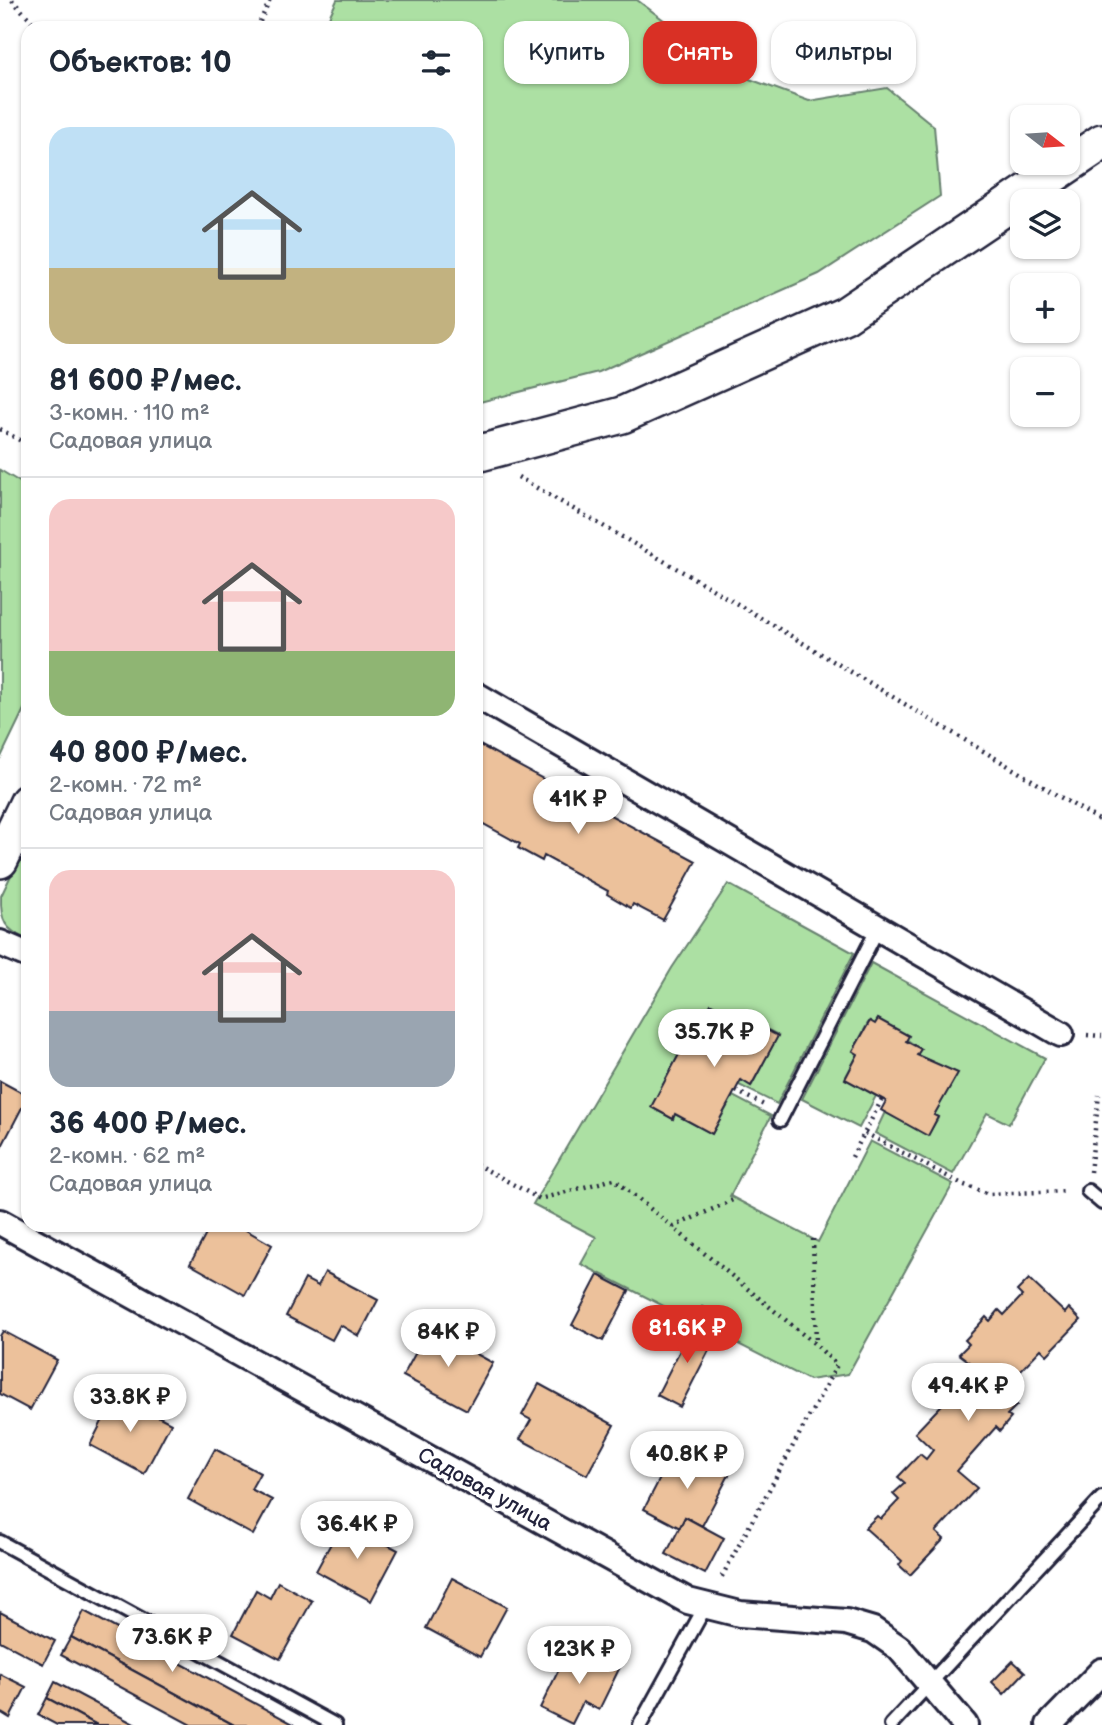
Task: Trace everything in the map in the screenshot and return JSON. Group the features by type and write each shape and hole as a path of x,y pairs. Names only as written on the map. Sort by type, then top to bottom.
{"main road":[{"path":"483,452 622,415 845,314 1102,142"},
{"path":"0,860 21,816"}],"street":[{"path":"483,699 1062,1034"},
{"path":"0,943 21,952"},
{"name":"Садовая улица","path":"0,1222 688,1601 740,1614 846,1622 873,1630 899,1648 965,1725"},
{"path":"1049,1725 1102,1671"}],"lane":[{"path":"781,1117 878,928"},
{"path":"1088,1191 1102,1203"},
{"path":"891,1725 1102,1498"},
{"path":"0,1542 335,1725"},
{"path":"640,1725 705,1607"}],"path":[{"path":"12,0 32,21"},
{"path":"260,21 270,0"},
{"path":"0,429 21,441"},
{"path":"483,457 709,587 1102,822"},
{"path":"736,1091 781,1117"},
{"path":"864,1133 962,1184 989,1194 1088,1191 1098,1095"},
{"path":"852,1157 882,1099"},
{"path":"483,1168 540,1199 614,1179 816,1345 837,1366 705,1607"},
{"path":"673,1227 735,1199"},
{"path":"813,1239 816,1345"}],"green space":[{"path":"337,0 637,0 665,21 643,21 643,84 757,84 757,82 809,101 887,88 934,126 940,196 819,274 598,372 483,401 483,21 327,21"},
{"path":"0,470 21,483 21,716 0,759"},
{"path":"21,855 21,936 9,928 3,918 1,896"},
{"path":"728,884 854,953 777,1104 739,1085 741,1080 752,1085 778,1035 758,1025 756,1028 711,1004 699,1027 703,1029 692,1049 684,1045 651,1107 672,1118 675,1114 712,1134 733,1096 771,1116 730,1196 818,1242 870,1141 953,1184 848,1374 809,1380 581,1264 596,1237 533,1204 672,968"},
{"path":"871,963 1045,1058 1009,1124 987,1113 953,1174 875,1133 885,1112 928,1135 938,1118 934,1115 957,1073 917,1055 920,1049 878,1019 875,1024 869,1021 853,1051 858,1054 845,1078 876,1096 859,1128 802,1099"}],"building":[{"path":"483,747 696,861 663,920 633,904 631,908 607,894 608,891 544,856 542,861 518,848 520,844 483,824"},
{"path":"711,1004 756,1028 757,1025 778,1036 751,1086 741,1080 712,1134 675,1114 673,1119 651,1107 684,1045 692,1049 703,1029 698,1027"},
{"path":"878,1019 909,1036 906,1041 921,1049 917,1055 958,1073 934,1115 938,1117 928,1136 881,1110 886,1101 845,1079 858,1054 853,1051 870,1021 875,1024"},
{"path":"0,1081 21,1092 21,1109 0,1147"},
{"path":"207,1232 249,1232 272,1245 245,1295 190,1264"},
{"path":"325,1272 378,1300 359,1336 340,1325 332,1340 286,1316 305,1279 318,1286"},
{"path":"598,1275 629,1291 603,1341 572,1325"},
{"path":"1029,1279 1065,1313 1069,1308 1081,1320 1047,1355 1041,1349 1001,1391 1017,1405 1007,1415 1011,1418 1000,1431 996,1427 957,1471 977,1488 936,1532 944,1539 910,1575 899,1565 902,1561 865,1528 877,1516 881,1519 899,1500 893,1494 905,1483 898,1477 920,1454 926,1459 933,1450 915,1433 956,1390 950,1385 971,1363 959,1354 969,1344 965,1340 986,1317 990,1321 999,1310 1004,1315 1022,1296 1017,1291"},
{"path":"702,1307 722,1317 714,1333 694,1323"},
{"path":"694,1323 717,1335 680,1407 657,1395"},
{"path":"429,1328 493,1363 467,1410 403,1376"},
{"path":"3,1331 57,1360 30,1410 0,1394 0,1336"},
{"path":"539,1384 614,1425 587,1475 520,1439 531,1420 522,1415"},
{"path":"116,1394 171,1423 144,1474 90,1445"},
{"path":"215,1449 260,1473 251,1489 272,1500 253,1535 188,1499"},
{"path":"693,1453 730,1473 702,1526 685,1517 680,1528 644,1509 670,1459 686,1467"},
{"path":"685,1517 724,1538 705,1574 666,1554"},
{"path":"343,1521 398,1550 371,1601 316,1571"},
{"path":"452,1578 507,1607 480,1657 426,1628"},
{"path":"278,1582 312,1601 280,1659 233,1634 256,1590 270,1598"},
{"path":"84,1611 295,1725 234,1725 71,1637"},
{"path":"0,1612 55,1641 43,1664 0,1641"},
{"path":"71,1637 234,1725 191,1725 61,1655"},
{"path":"589,1652 620,1667 599,1710 583,1702 572,1724 540,1708 566,1655 583,1663"},
{"path":"1013,1661 1025,1672 1004,1694 992,1682"},
{"path":"0,1674 26,1687 10,1718 0,1712"},
{"path":"55,1682 136,1725 97,1725 47,1698"},
{"path":"47,1698 97,1725 57,1725 38,1715"}]}
